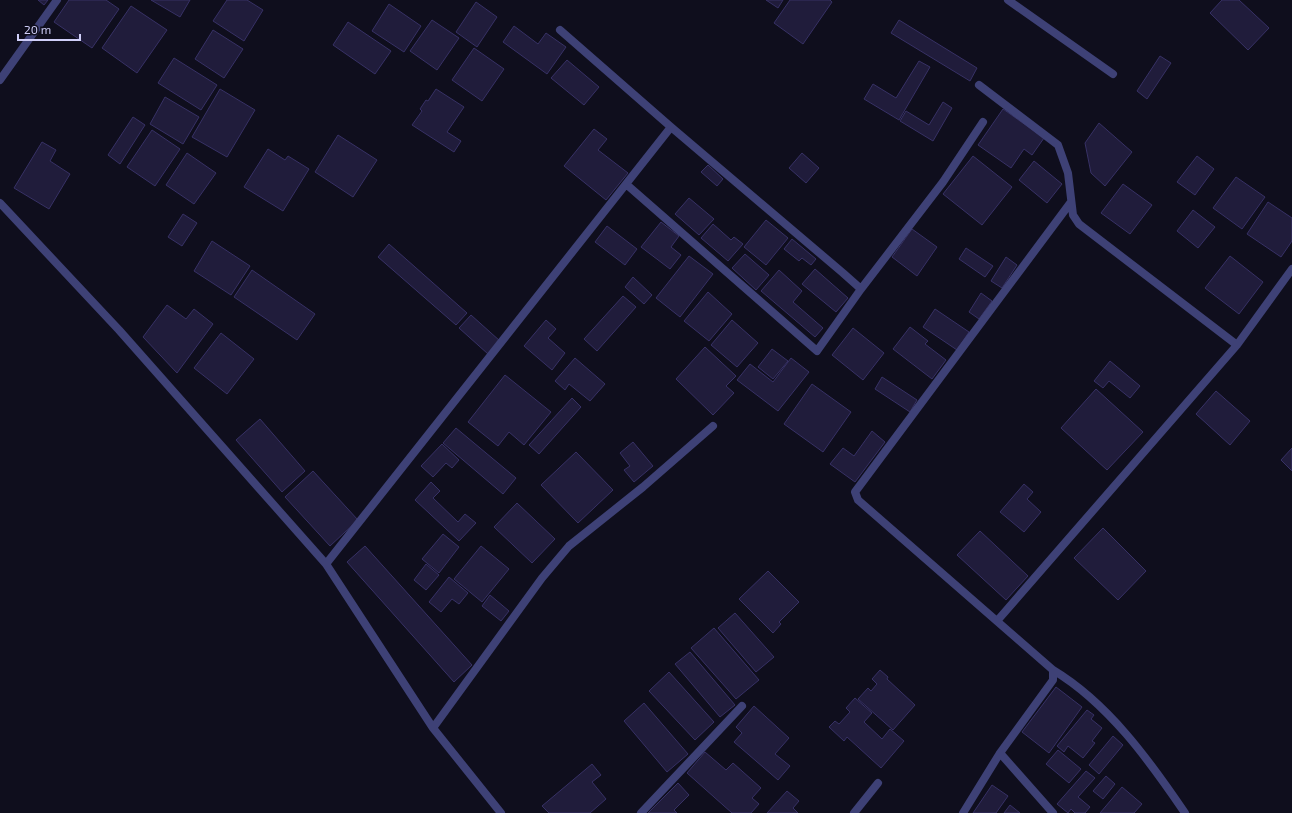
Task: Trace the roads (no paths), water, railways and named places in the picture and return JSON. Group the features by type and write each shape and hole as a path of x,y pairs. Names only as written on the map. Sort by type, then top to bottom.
{"street":[{"path":"0,80 57,0"},
{"path":"1008,0 1113,74"},
{"path":"560,30 670,127 861,289"},
{"path":"979,85 1058,145 1068,173 1073,215 1079,224 1237,344"},
{"path":"626,184 817,351 861,289 943,182 983,122"},
{"path":"326,564 670,127"},
{"path":"1071,202 855,492 858,500 1053,670 1070,681 1121,727 1171,792 1185,813"},
{"path":"0,203 119,330 326,564 433,728 501,813"},
{"path":"997,621 1237,344 1292,269"},
{"path":"433,728 542,578 569,546 643,487 713,426"},
{"path":"963,813 1000,753 1053,680 1053,670"},
{"path":"641,813 742,706"},
{"path":"1000,753 1053,813"},
{"path":"854,813 878,783"}]}
